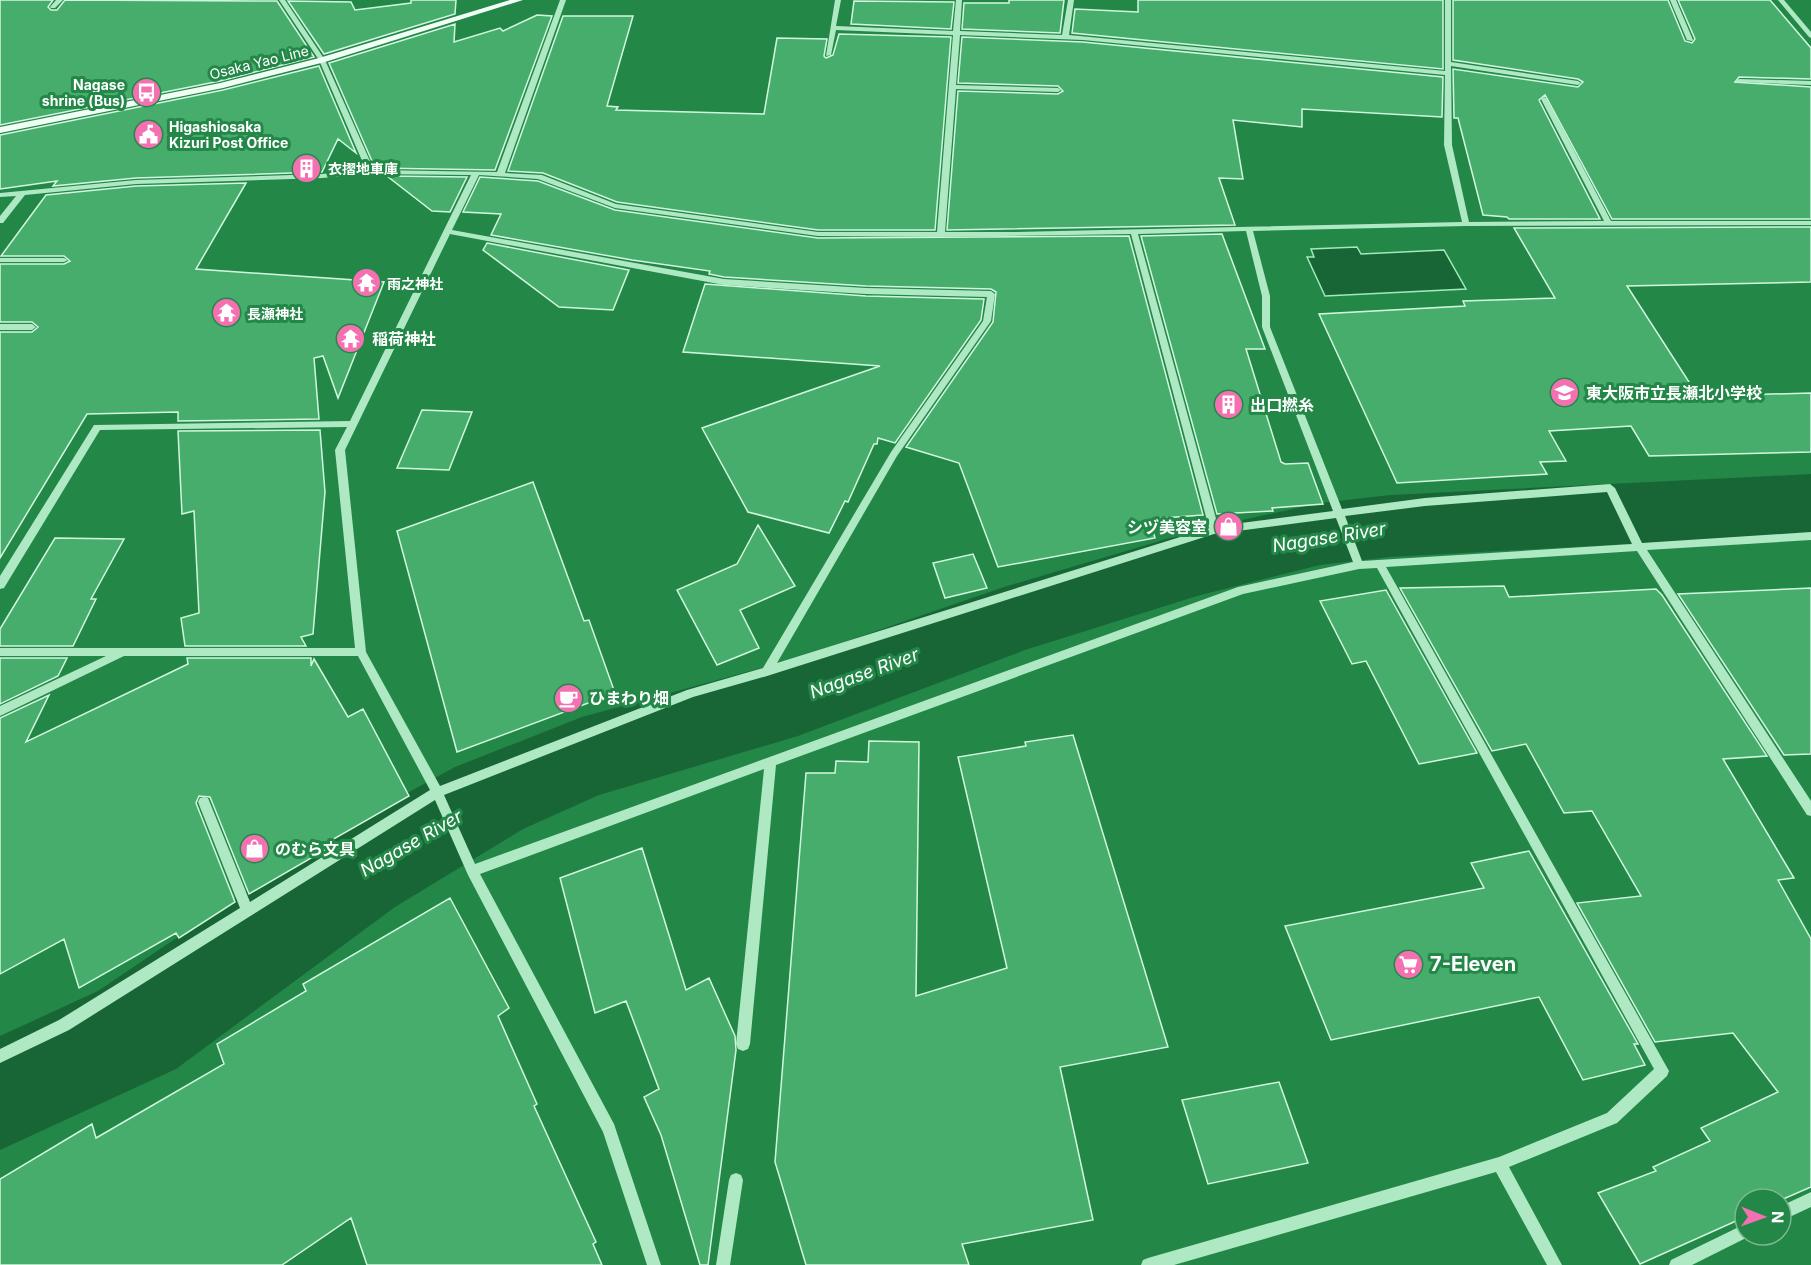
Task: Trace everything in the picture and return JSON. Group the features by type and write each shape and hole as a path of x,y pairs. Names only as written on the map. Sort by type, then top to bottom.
{"main road":[{"name":"Osaka Yao Line","path":"0,130 143,104 322,60 519,0"}],"street":[{"path":"53,7 60,0"},
{"path":"282,0 322,60 371,172"},
{"path":"500,174 563,0"},
{"path":"828,55 838,0"},
{"path":"941,235 959,0"},
{"path":"1065,38 1071,0"},
{"path":"1448,0 1448,145 1466,224"},
{"path":"1673,0 1690,40"},
{"path":"1781,0 1811,36"},
{"path":"833,28 1065,38 1448,69 1578,83"},
{"path":"1739,81 1811,83"},
{"path":"954,87 1058,90"},
{"path":"1544,99 1609,224"},
{"path":"0,195 136,182 322,176 371,172 476,173 539,177 615,206 819,234 941,235 1466,224 1811,223"},
{"path":"476,173 340,450 361,652 437,792 472,871 609,1129 654,1265"},
{"path":"0,221 23,192"},
{"path":"1250,229 1266,296 1266,327 1359,565"},
{"path":"447,231 723,282 866,291 991,294 987,321 894,453 767,670"},
{"path":"1134,232 1214,530"},
{"path":"0,260 64,260"},
{"path":"0,327 32,327"},
{"path":"0,585 97,427 353,424"},
{"path":"0,1056 64,1025 437,792 690,693 1214,530 1341,519 1425,502 1610,488 1638,545 1811,811"},
{"path":"472,871 1242,590 1359,565 1638,545 1811,536"},
{"path":"1148,1265 1499,1164 1612,1118 1662,1071 1380,564"},
{"path":"0,652 361,652"},
{"path":"0,711 122,653"},
{"path":"742,1044 771,761"},
{"path":"204,802 247,911"},
{"path":"1499,1164 1555,1265"},
{"path":"723,1265 736,1180"},
{"path":"1793,1208 1811,1199"},
{"path":"1676,1265 1733,1238"}],"shaded area":[{"path":"1357,247 1361,254 1444,250 1466,289 1325,296 1307,257 1314,257 1311,249"}],"building":[{"path":"0,0 53,0 48,7 51,10 57,10 65,0 277,1 314,57 220,81 0,125"},
{"path":"411,0 456,0 455,14 324,54 288,1 351,2 355,10 411,3"},
{"path":"1009,0 1064,0 1060,33 962,29 964,3 1009,3"},
{"path":"1138,0 1443,0 1443,69 1072,33 1075,9 1138,12"},
{"path":"1453,0 1668,0 1685,41 1692,43 1695,39 1678,0 1770,0 1811,48 1811,79 1739,77 1735,82 1811,87 1811,219 1612,219 1545,95 1539,100 1600,219 1509,219 1483,215 1458,118 1454,118 1453,69 1578,87 1583,82 1578,79 1453,60"},
{"path":"854,1 954,2 951,29 851,24"},
{"path":"537,15 552,16 495,170 375,168 329,63 455,24 454,42 500,28 503,31"},
{"path":"563,16 633,16 607,106 618,107 616,110 764,114 777,38 827,39 824,56 826,58 833,55 839,34 951,37 935,230 818,230 617,202 543,173 508,171"},
{"path":"962,37 1083,42 1443,77 1442,117 1302,109 1302,127 1233,120 1243,179 1219,178 1235,225 947,230 958,91 1058,94 1063,91 1058,86 958,83"},
{"path":"319,66 356,153 338,139 322,172 136,178 53,186 57,181 0,189 0,135 223,90"},
{"path":"387,176 467,177 450,212 432,211"},
{"path":"480,177 538,181 615,210 818,238 1129,236 1203,515 1150,519 1155,538 998,567 959,463 906,447 993,322 996,292 991,289 866,286 724,277 709,274 710,271 491,235 501,214 463,212"},
{"path":"246,183 196,269 384,282 338,398 323,356 314,358 319,419 178,421 178,412 87,414 0,558 0,332 32,332 38,327 32,322 0,322 0,264 64,264 70,261 64,256 1,256 46,195 136,186"},
{"path":"1811,227 1811,282 1627,286 1698,396 1811,393 1811,452 1649,456 1631,426 1549,431 1566,461 1540,462 1547,474 1397,483 1319,314 1465,306 1463,301 1555,298 1514,228"},
{"path":"1222,234 1265,349 1246,349 1281,462 1285,464 1308,463 1323,504 1272,508 1273,511 1217,514 1141,236"},
{"path":"487,243 629,270 613,310 559,307 483,250"},
{"path":"705,284 866,296 984,299 981,320 895,443 878,438 877,444 874,444 848,502 845,501 829,533 748,512 702,428 880,366 683,352"},
{"path":"422,410 472,412 449,470 397,468"},
{"path":"320,430 325,492 313,634 301,637 306,646 185,646 181,618 199,613 194,511 182,514 178,431"},
{"path":"533,482 584,621 589,620 615,693 457,752 397,531"},
{"path":"758,525 795,586 740,610 759,648 717,665 677,590 737,564"},
{"path":"55,538 124,539 91,599 96,599 73,646 0,646 0,629"},
{"path":"973,554 987,588 945,598 933,563"},
{"path":"1504,586 1509,597 1656,589 1662,595 1767,756 1723,759 1794,878 1778,880 1811,939 1811,1187 1793,1195 1793,1187 1733,1187 1733,1222 1640,1264 1598,1193 1656,1171 1653,1167 1710,1141 1701,1128 1778,1092 1733,1033 1655,1042 1577,903 1641,896 1592,811 1564,813 1526,744 1492,751 1400,588"},
{"path":"1811,588 1811,754 1784,755 1678,594"},
{"path":"1386,590 1477,753 1419,764 1366,661 1352,664 1320,601"},
{"path":"0,658 67,658 58,676 0,704"},
{"path":"187,658 311,658 311,666 314,659 348,717 363,709 409,796 323,845 325,850 249,894 210,797 199,796 196,803 235,902 179,938 176,933 79,988 64,939 0,974 0,718 49,695 26,742 188,664"},
{"path":"1073,735 1168,1047 1060,1067 1093,1220 962,1244 969,1265 806,1265 775,1162 806,773 835,773 836,761 868,762 869,741 919,742 916,996 1007,968 958,757 1026,746 1025,742"},
{"path":"642,848 686,990 709,978 735,1036 736,1050 708,1265 700,1265 661,1135 644,1097 659,1089 626,1001 595,1013 560,878"},
{"path":"1529,851 1638,1044 1634,1044 1645,1065 1583,1080 1539,997 1331,1040 1285,926 1484,888 1471,863"},
{"path":"450,898 509,1008 498,1016 537,1104 534,1106 596,1242 593,1244 602,1265 367,1265 351,1218 282,1265 0,1265 0,1179 92,1124 96,1138 224,1064 217,1044 306,991 303,984"},
{"path":"1279,1082 1308,1163 1208,1184 1182,1100"}],"waterway":[{"name":"Nagase River","path":"0,1094 137,1030 359,873 489,798 582,759 798,697 1004,622 1197,563 1320,534 1390,526 1811,504"}],"place":[{"name":"Nagase shrine (Bus)","path":"146,92"},
{"name":"Higashiosaka Kizuri Post Office","path":"148,134"},
{"name":"衣摺地車庫","path":"307,168"},
{"name":"雨之神社","path":"366,283"},
{"name":"長瀬神社","path":"226,313"},
{"name":"稲荷神社","path":"351,339"},
{"name":"東大阪市立長瀬北小学校","path":"1565,393"},
{"name":"出口撚糸","path":"1229,405"},
{"name":"シヅ美容室","path":"1228,527"},
{"name":"ひまわり畑","path":"568,698"},
{"name":"のむら文具","path":"254,849"},
{"name":"7-Eleven","path":"1409,964"}]}
